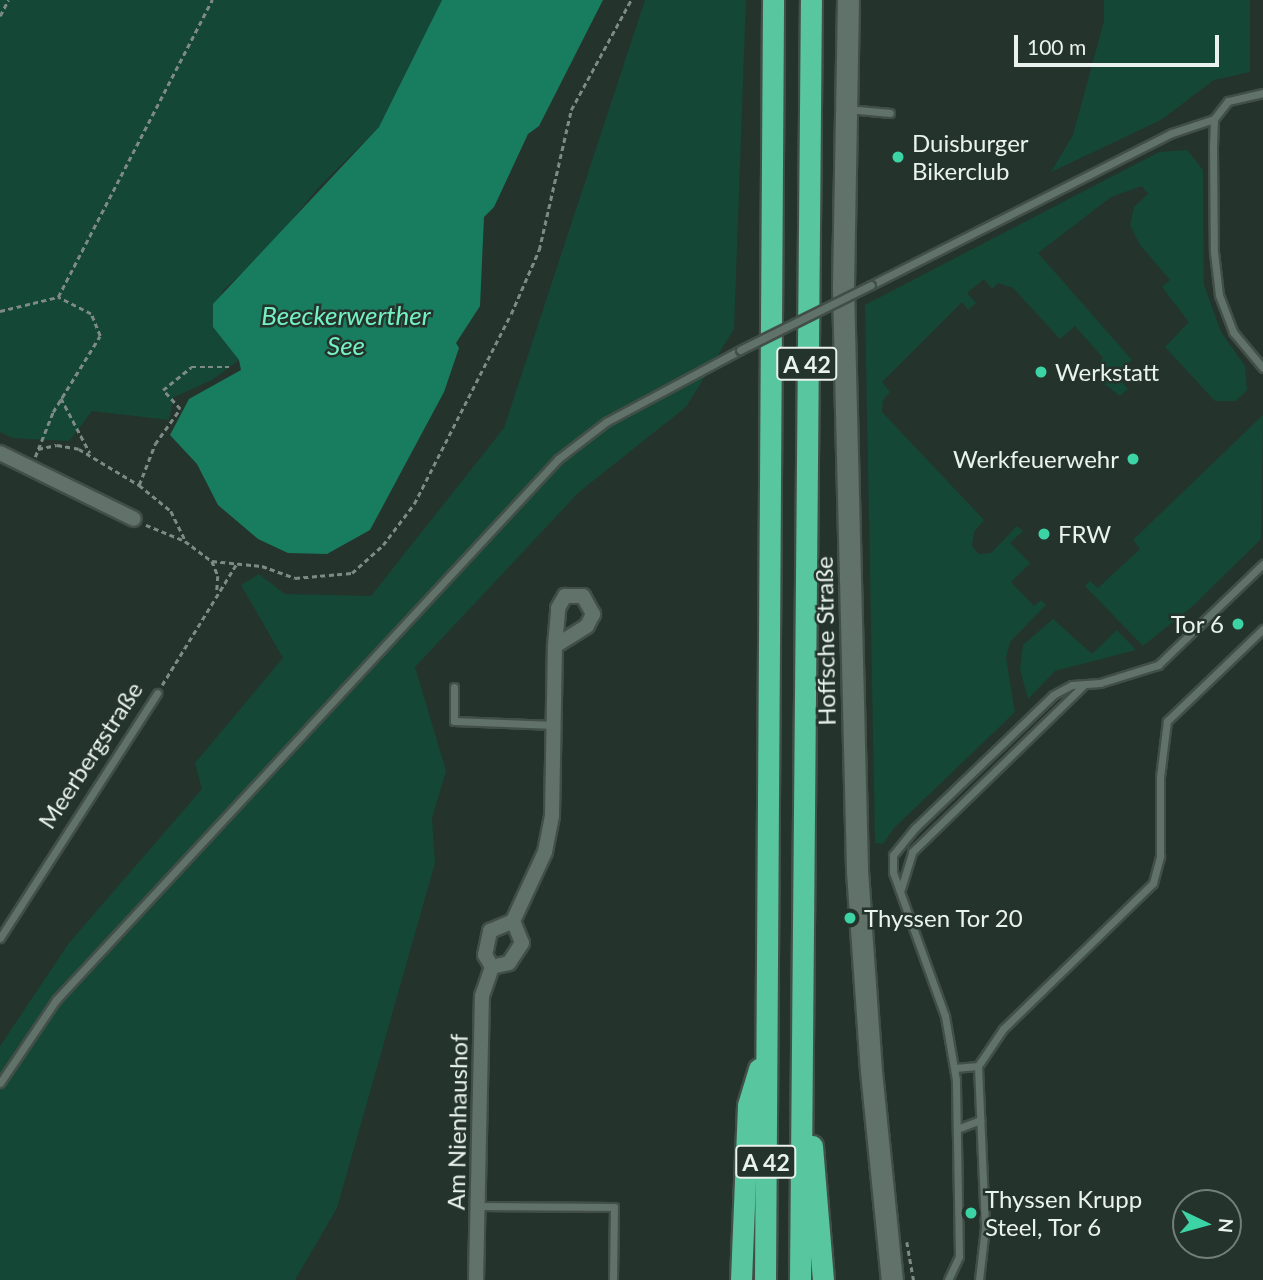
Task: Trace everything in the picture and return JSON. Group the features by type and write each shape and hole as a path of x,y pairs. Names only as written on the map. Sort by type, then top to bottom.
{"highway":[{"name":"A 42","path":"765,1280 773,0"},
{"name":"A 42","path":"800,1280 811,0"},
{"path":"741,1280 748,1105 766,1044"},
{"path":"801,1085 818,1193 823,1280"}],"street":[{"name":"Hoffsche Straße","path":"848,0 844,108 843,288 858,871 871,1071 892,1280"},
{"path":"0,453 134,519"},
{"name":"Am Nienhaushof","path":"476,1280 482,996 492,967 485,955 490,931 513,921 545,852 552,816 555,646"},
{"path":"492,967 509,963 522,943 513,921"}],"lane":[{"path":"0,1083 74,980 558,459 606,422 740,350 1172,133 1214,119 1228,101 1263,93"},
{"path":"844,108 890,113"},
{"path":"1214,119 1215,276 1233,332 1263,368"},
{"path":"948,1280 959,1256 954,1068 942,1003 900,890 892,859 915,828 1029,715 1062,688 1158,665 1263,564"},
{"path":"979,1280 985,1227 978,1066 1003,1029 1153,883 1160,856 1160,777 1167,721 1263,629"},
{"path":"900,890 912,852 1084,684"},
{"path":"454,687 454,721 554,725"},
{"name":"Meerbergstraße","path":"0,937 157,693"},
{"path":"954,1068 978,1066"},
{"path":"957,1129 980,1119"},
{"path":"478,1206 614,1207 613,1280"}],"path":[{"path":"0,16 8,0"},
{"path":"58,297 212,0"},
{"path":"212,561 262,566 295,578 352,573 383,545 414,504 468,406 539,250 571,110 631,0"},
{"path":"0,311 58,297 91,314 100,336 61,398 30,466"},
{"path":"139,485 155,444 180,410 163,390 191,367 229,367"},
{"path":"61,398 92,456"},
{"path":"38,449 57,445 92,456 139,485 171,511 185,541"},
{"path":"134,519 185,541 212,561 218,576 216,595"},
{"name":"Meerbergstraße","path":"157,693 237,563"},
{"path":"906,1232 914,1280"}],"shaded area":[{"path":"0,0 442,0 379,127 319,187 260,258 223,290 213,327 239,360 212,380 174,397 169,420 92,411 69,441 12,438 0,432"},
{"path":"645,0 746,0 734,329 686,407 579,492 415,667 446,771 432,818 435,863 337,1208 295,1280 0,1280 0,1046 69,943 202,789 195,763 283,658 241,585 259,574 285,594 371,596 504,428"},
{"path":"1104,0 1250,0 1250,72 1214,80 1161,120 1051,172 1073,135 1104,21"},
{"path":"1187,150 1203,170 1204,285 1221,332 1245,366 1247,390 1236,401 1215,401 1165,347 1189,322 1162,287 1170,280 1140,245 1130,225 1134,207 1148,194 1142,186 1111,197 1038,253 1132,360 1116,375 1128,389 1120,396 1103,383 1101,375 1107,370 1100,361 1103,358 1075,326 1060,339 1013,288 998,283 992,289 984,279 967,293 976,303 968,310 962,302 882,382 890,392 883,400 882,412 984,520 974,532 972,546 979,554 991,553 1017,526 1023,531 1010,543 1030,563 1011,582 1034,606 1041,600 1046,605 1010,642 1006,658 1015,712 894,828 883,844 875,843 865,305 1159,152"},
{"path":"1263,415 1261,539 1194,605 1143,646 1085,586 1090,581 1098,588 1140,549 1133,540"},
{"path":"1053,619 1092,654 1117,630 1136,650 1055,671 1028,699 1020,669 1023,645"}],"water":[{"name":"Beeckerwerther See","path":"442,0 603,0 539,126 528,134 494,207 484,217 480,306 456,343 459,348 444,392 370,530 327,554 288,553 258,539 218,505 197,464 170,435 189,399 241,370 239,360 213,327 213,304 379,127"}],"place":[{"name":"Duisburger Bikerclub","path":"898,157"},
{"name":"Werkstatt","path":"1041,372"},
{"name":"Werkfeuerwehr","path":"1133,459"},
{"name":"FRW","path":"1044,534"},
{"name":"Tor 6","path":"1238,624"},
{"name":"Thyssen Tor 20","path":"850,918"},
{"name":"Thyssen Krupp Steel, Tor 6","path":"971,1213"}]}
